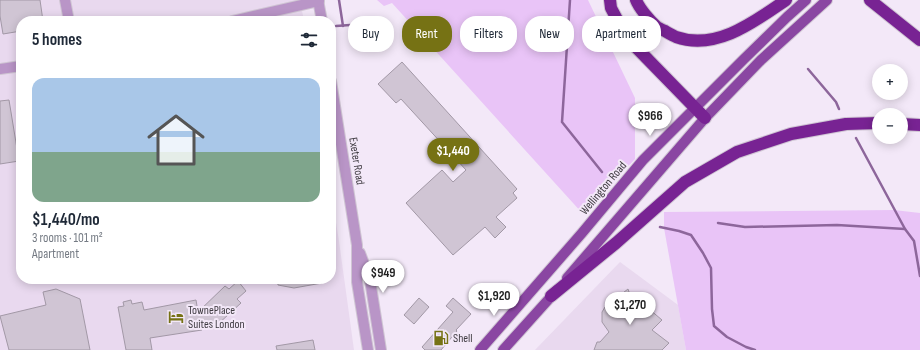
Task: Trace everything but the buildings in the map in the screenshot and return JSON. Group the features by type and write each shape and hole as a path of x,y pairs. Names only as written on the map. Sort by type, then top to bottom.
{"highway":[{"path":"610,0 611,8 627,38 705,118"},
{"path":"636,0 638,6 657,27 675,37 693,41 713,40 738,31 759,19 786,0"},
{"path":"870,0 920,40"},
{"path":"552,296 616,243 685,182 737,152 791,134 846,124 872,123"},
{"path":"908,124 920,125"}],"main road":[{"name":"Wellington Road","path":"480,350 572,245 643,160 695,107 806,0"},
{"path":"503,350 552,296 705,118 761,60 827,0"}],"street":[{"path":"65,0 68,16"},
{"path":"252,16 318,0 321,16"},
{"path":"0,69 16,67"},
{"name":"Exeter Road","path":"336,113 357,245 357,282 368,350"},
{"name":"Exeter Road","path":"357,245 370,280 382,350"}],"shaded area":[{"path":"0,0 300,0 303,16 16,16 16,284 336,284 336,223 354,350 0,350"},
{"path":"377,0 588,0 596,16 582,16 582,52 613,52 635,98 635,159 583,214 436,52 452,52 452,16 404,16 392,3 384,6"},
{"path":"894,210 920,213 920,350 686,350 664,228 664,212"},
{"path":"620,262 678,305 686,350 535,350"}],"waterway":[{"path":"339,0 343,26"},
{"path":"570,0 562,122 602,172"},
{"path":"336,26 348,25"},
{"path":"808,69 836,102 839,109"},
{"path":"856,138 905,229 914,241 920,276"},
{"path":"718,223 745,227 837,225 905,229"},
{"path":"660,227 691,235 711,268 714,326 727,337 755,350"}],"place":[{"name":"TownePlace Suites London","path":"176,317"},
{"name":"Shell","path":"441,338"}]}
